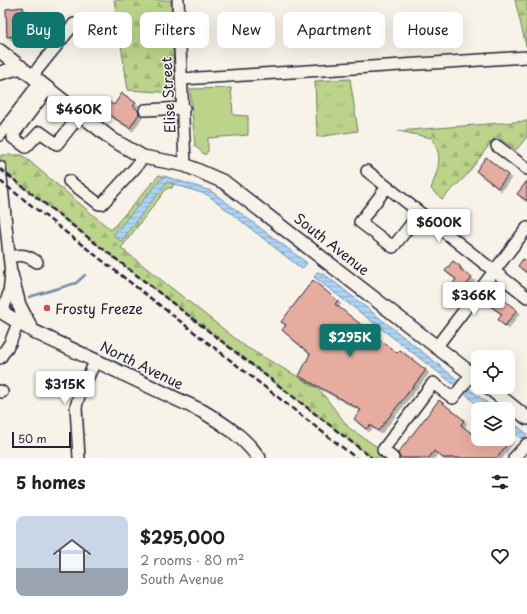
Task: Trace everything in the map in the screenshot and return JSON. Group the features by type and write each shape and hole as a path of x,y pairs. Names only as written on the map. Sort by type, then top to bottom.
{"main road":[{"name":"South Avenue","path":"0,51 113,140 148,158 185,165 224,182 471,373"},
{"path":"0,74 21,67"},
{"path":"11,274 19,305 33,331"},
{"name":"North Avenue","path":"1,312 33,331 202,411 226,425 242,438 259,458"},
{"path":"497,394 527,418"}],"street":[{"name":"Elise Street","path":"178,0 184,108 185,165"},
{"path":"73,26 40,82 13,138 26,147 40,132 57,144 80,114"},
{"path":"182,79 527,57"},
{"path":"0,135 6,118 40,82"},
{"path":"145,110 184,108"},
{"path":"497,146 527,169"},
{"path":"69,181 99,204 102,204 135,168 148,158"},
{"path":"0,167 11,274 9,293 1,312"},
{"path":"367,171 527,297"},
{"path":"386,187 360,222 393,247 420,213"},
{"path":"437,346 527,228"},
{"path":"9,257 21,254 29,256 37,262"},
{"path":"0,358 10,343 18,323"},
{"path":"79,458 76,407 79,396 96,360"},
{"path":"393,458 383,450 433,383 453,398 471,379"},
{"path":"514,458 527,444"}],"green space":[{"path":"114,0 171,0 172,12 140,12 140,48 173,48 175,93 128,90 121,48 132,48 132,12 116,12"},
{"path":"515,0 527,0 526,46"},
{"path":"350,79 358,131 317,137 315,81"},
{"path":"231,88 233,115 248,116 248,135 208,138 208,151 205,155 195,146 190,89"},
{"path":"527,121 527,137 516,150 496,136 465,177 442,199 431,189 439,163 438,152 432,138 398,131"},
{"path":"1,155 22,155 111,230 159,175 175,180 172,188 167,188 121,248 246,347 319,389 349,428 376,446 385,458 372,458 0,169"}],"water":[{"path":"164,176 211,191 307,263 302,269 208,195 167,182 121,241 113,235"},
{"path":"317,272 324,274 459,381 456,386 314,277"},
{"path":"468,388 471,390 471,394 476,394 486,402 473,402 464,392"},
{"path":"515,425 527,434 523,440 515,434"}],"building":[{"path":"23,7 24,12 12,12 12,36 7,37 6,9"},
{"path":"122,93 136,103 133,106 138,110 139,114 130,128 108,114 109,112 103,107 107,101 114,105"},
{"path":"486,157 508,175 498,188 476,171"},
{"path":"527,181 527,201 517,194"},
{"path":"523,259 527,262 527,273 518,266"},
{"path":"453,261 461,267 460,269 472,278 460,292 452,285 456,279 445,271"},
{"path":"313,280 338,301 335,304 397,353 400,350 426,370 378,431 370,425 366,429 354,419 361,410 299,376 310,354 282,330 286,325 281,322"},
{"path":"494,293 517,310 505,326 498,320 502,314 486,303"},
{"path":"439,400 464,420 461,425 471,433 471,446 506,446 497,458 443,458 434,451 429,458 400,458 398,453"}],"waterway":[{"path":"29,297 76,283 85,275"}],"railway":[{"path":"0,169 372,458"},
{"path":"0,181 356,458"}],"place":[{"name":"Frosty Freeze","path":"47,308"}]}
